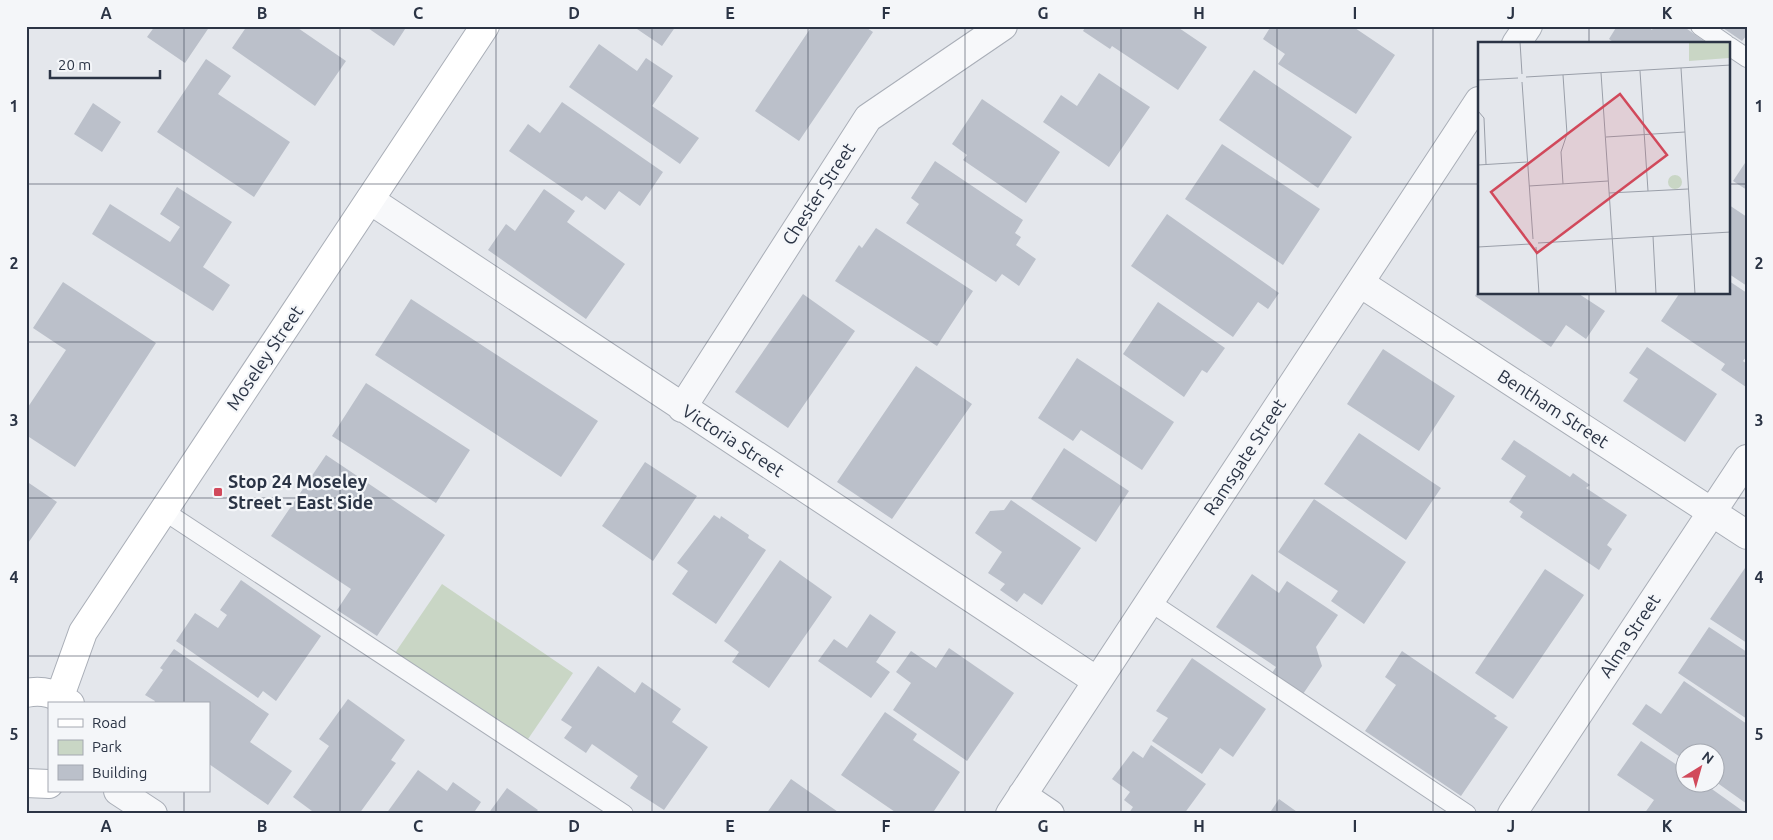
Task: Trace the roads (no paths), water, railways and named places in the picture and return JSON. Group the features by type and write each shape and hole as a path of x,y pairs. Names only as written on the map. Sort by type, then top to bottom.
{"street":[{"name":"Moseley Street","path":"65,700 83,632 485,26"},
{"name":"Chester Street","path":"682,408 868,118 1003,26"},
{"path":"1517,42 1528,26"},
{"name":"Ramsgate Street","path":"1016,804 1478,102"},
{"name":"Victoria Street","path":"370,200 1097,681"},
{"name":"Bentham Street","path":"1360,283 1747,535"},
{"name":"Alma Street","path":"1512,814 1747,459"},
{"path":"26,693 48,692 65,700"},
{"path":"120,792 153,814"},
{"path":"1016,804 1050,814"}],"lane":[{"path":"1700,26 1724,42"},
{"path":"1730,46 1747,58"},
{"path":"164,511 624,814"},
{"path":"1150,602 1467,814"}],"place":[{"name":"Stop 24 Moseley Street - East Side","path":"218,492"}]}
